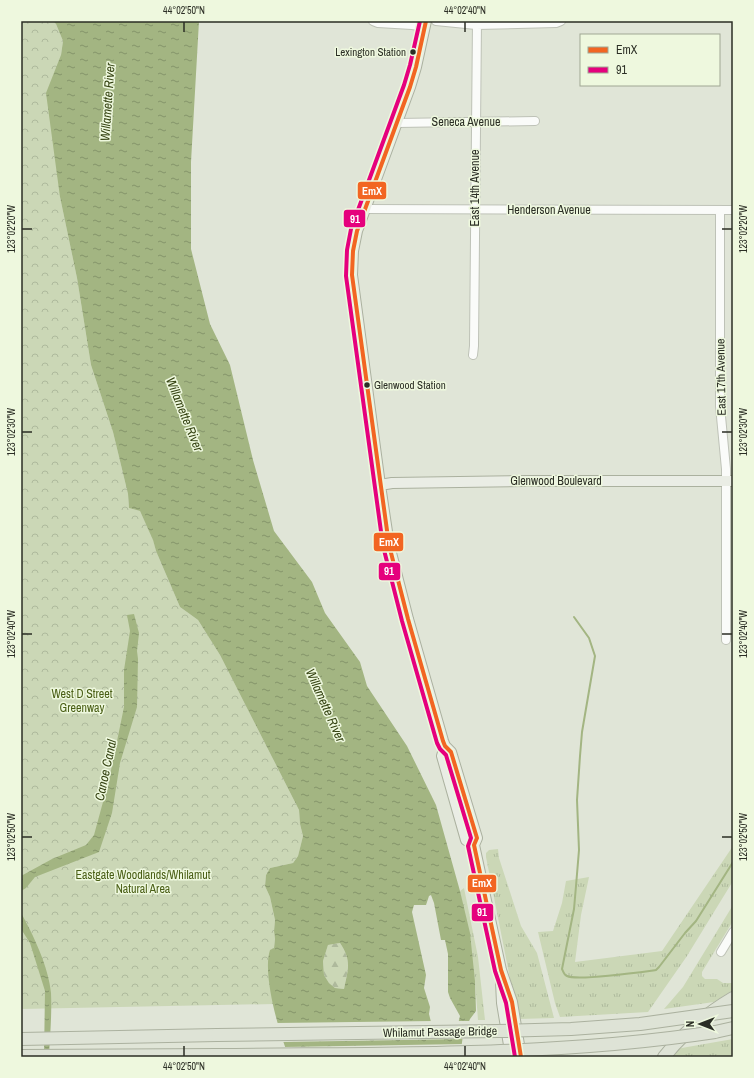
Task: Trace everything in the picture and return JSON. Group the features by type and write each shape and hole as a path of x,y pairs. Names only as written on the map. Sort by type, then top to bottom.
{"highway":[{"path":"664,1057 688,1031 704,1017 733,998"},
{"name":"Whilamut Passage Bridge","path":"21,1039 564,1029 640,1024 733,1011"},
{"name":"Whilamut Passage Bridge","path":"21,1056 474,1052 549,1049 628,1043 715,1032 733,1028"}],"main road":[{"path":"425,24 416,67 357,231 353,251 352,275 389,545 398,584 445,746 451,752 477,838 474,845 501,970 512,1002 521,1057"},
{"name":"Glenwood Boulevard","path":"380,485 392,483 523,481 730,481"},
{"path":"501,970 502,1003 511,1057"}],"street":[{"path":"373,21 378,23 412,25 425,24"},
{"path":"436,21 556,24 561,22"},
{"name":"East 14th Avenue","path":"473,355 476,23"},
{"name":"Seneca Avenue","path":"397,123 535,121"},
{"name":"Henderson Avenue","path":"365,209 733,210"},
{"name":"East 17th Avenue","path":"720,210 720,406 724,447 730,481 726,640"},
{"path":"721,952 733,932"}],"green space":[{"name":"Eastgate Woodlands/Whilamut Natural Area","path":"21,21 53,21 56,24 63,41 61,55 60,197 77,278 91,365 113,432 128,494 129,508 140,511 153,539 156,551 180,607 198,620 220,655 299,810 303,836 298,856 293,863 270,868 266,875 265,886 270,897 275,920 274,948 269,955 269,982 274,1004 21,1009"},
{"path":"733,846 733,881 687,956 648,1012 560,1017 555,1003 538,932 553,931 562,903 566,881 589,877 581,915 575,962 662,951"},
{"path":"498,849 499,858 521,926 537,953 554,1018 518,1019 486,857 486,853 489,850"},
{"path":"464,888 478,957 485,1020 478,1020 475,981 460,891"},
{"path":"733,905 733,921 702,972 702,976 705,979 717,979 723,983 733,983 733,990 714,1002 664,1009 683,987"},
{"path":"340,943 348,960 348,970 344,989 335,988 329,983 324,975 323,961 328,945"},
{"path":"733,1039 733,1057 668,1057 676,1049"}],"water":[{"name":"Willamette River","path":"53,21 199,21 191,162 191,249 210,324 230,365 253,460 274,531 312,582 325,613 360,662 367,686 407,746 436,805 470,933 475,981 476,1011 470,1019 463,1035 460,1057 289,1057 276,1019 270,988 268,961 270,950 274,948 275,920 270,897 265,886 266,875 270,868 293,863 298,856 303,836 299,810 220,655 198,620 180,607 140,511 129,508 128,494 113,432 91,365 77,278 60,197 46,93 61,55 63,41 56,24","holes":["431,895 441,940 445,940 448,954 448,992 460,1016 456,1032 432,1026 429,1014 430,1007 424,988 426,975 412,912 414,905 426,905 429,896","340,943 348,960 348,970 344,989 335,988 329,983 324,975 323,961 328,945"]},
{"path":"134,614 139,633 137,651 137,707 120,763 112,813 99,852 35,877 26,888 21,891 21,876 52,859 86,845 94,835 109,780 124,707 124,670 130,631 127,615"},
{"path":"21,913 40,952 50,983 51,1009 49,1057 44,1057 45,991 30,943 21,929"}],"pier":[{"path":"433,1021 433,1025 441,1029 455,1030 457,1021 472,1021 465,1039 281,1042 276,1023"},
{"path":"464,1044 462,1057 287,1057 283,1047"}],"waterway":[{"path":"574,617 589,638 595,656 582,732 577,800 579,850 574,909 562,969 564,974 573,977 610,976 656,970 696,921 733,862"}],"transit line":[{"name":"91","path":"420,21 404,85 351,229 347,250 346,276 383,546 402,621 437,743 446,755 471,838 468,846 495,971 506,1003 515,1057"},
{"name":"EmX","path":"426,21 410,87 357,231 353,251 352,275 389,545 408,619 443,741 445,746 451,752 477,838 474,845 501,970 512,1002 521,1057"}],"place":[{"name":"Lexington Station","path":"413,52"},
{"name":"Glenwood Station","path":"367,385"}],"park label":[{"name":"West D Street Greenway","path":"82,701"}],"water label":[{"name":"Canoe Canal","path":"105,770"}]}
